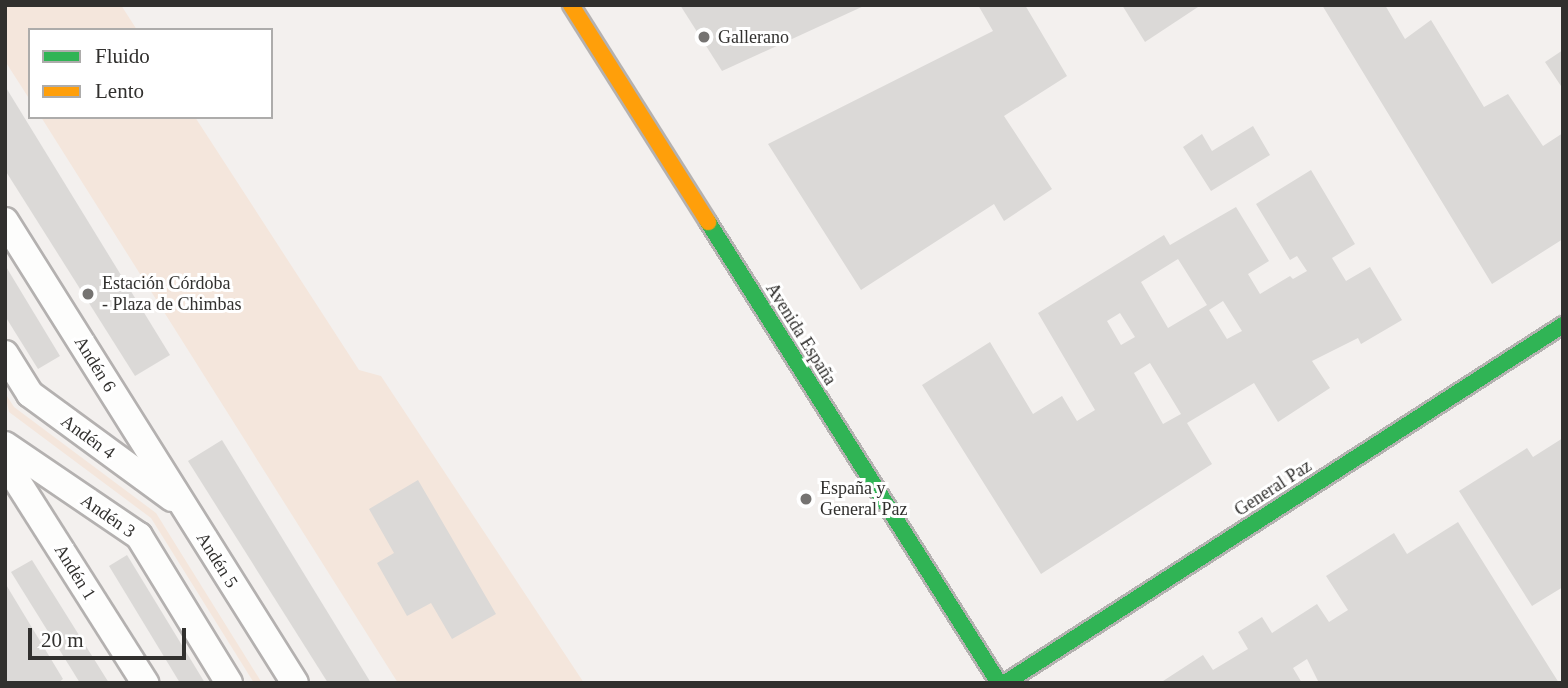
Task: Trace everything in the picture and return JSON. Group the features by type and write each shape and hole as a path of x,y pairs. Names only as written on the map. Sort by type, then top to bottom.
{"main road":[{"name":"Avenida España","path":"571,5 999,683"},
{"name":"General Paz","path":"1005,683 1563,325"}],"lane":[{"name":"Andén 6","path":"5,221 185,508"},
{"name":"Andén 4","path":"5,354 30,394 185,508"},
{"name":"Andén 3","path":"5,445 139,536 229,683"},
{"name":"Andén 1","path":"5,462 145,683"},
{"name":"Andén 5","path":"185,508 295,683"}],"shaded area":[{"path":"5,5 121,5 136,28 28,28 28,97 5,61"},
{"path":"42,119 196,119 359,370 381,376 584,683 398,683"},
{"path":"5,393 14,407 156,513 262,683 254,683 151,518 9,412"}],"building":[{"path":"680,5 866,5 722,71"},
{"path":"978,5 1025,5 1067,76 1004,116 1052,189 1004,221 994,204 861,290 768,144 993,31"},
{"path":"1122,5 1201,5 1145,42"},
{"path":"1322,5 1385,5 1405,39 1431,20 1484,107 1508,94 1543,146 1563,133 1563,239 1492,284"},
{"path":"1563,50 1563,89 1545,62"},
{"path":"5,86 170,355 135,376 5,170"},
{"path":"1253,126 1270,155 1211,191 1183,147 1202,134 1212,151"},
{"path":"1311,170 1355,244 1332,258 1346,281 1370,267 1402,320 1361,344 1358,338 1312,361 1330,388 1278,422 1254,383 1187,423 1212,464 1041,574 922,385 990,342 1033,414 1062,396 1077,421 1095,410 1038,313 1164,235 1170,245 1236,207 1269,261 1248,274 1260,294 1290,276 1293,279 1307,271 1297,256 1290,260 1256,204","holes":["1178,259 1207,305 1168,328 1141,282","1223,301 1242,331 1227,339 1209,310","1120,313 1135,337 1121,345 1107,321","1150,363 1181,414 1163,424 1134,373"]},
{"path":"5,265 60,356 38,369 5,316"},
{"path":"1563,438 1563,587 1532,606 1459,491 1527,448 1533,457"},
{"path":"222,440 371,683 328,683 188,461"},
{"path":"418,480 496,614 452,639 431,603 407,616 377,563 394,553 369,509"},
{"path":"1458,522 1559,683 1319,683 1307,659 1293,668 1302,683 1160,683 1203,655 1213,670 1248,649 1238,632 1262,617 1272,633 1317,604 1329,622 1348,610 1326,576 1394,533 1407,554"},
{"path":"127,555 205,683 180,683 109,566"},
{"path":"32,560 109,683 80,683 11,572"},
{"path":"5,583 63,679 58,683 5,683"}],"traffic: fast":[{"path":"708,222 999,683"},
{"path":"1005,683 1563,325"}],"traffic: slow":[{"path":"571,5 708,222"}],"place":[{"name":"Gallerano","path":"704,37"},
{"name":"Estación Córdoba - Plaza de Chimbas","path":"88,294"},
{"name":"España y General Paz","path":"806,499"}]}
